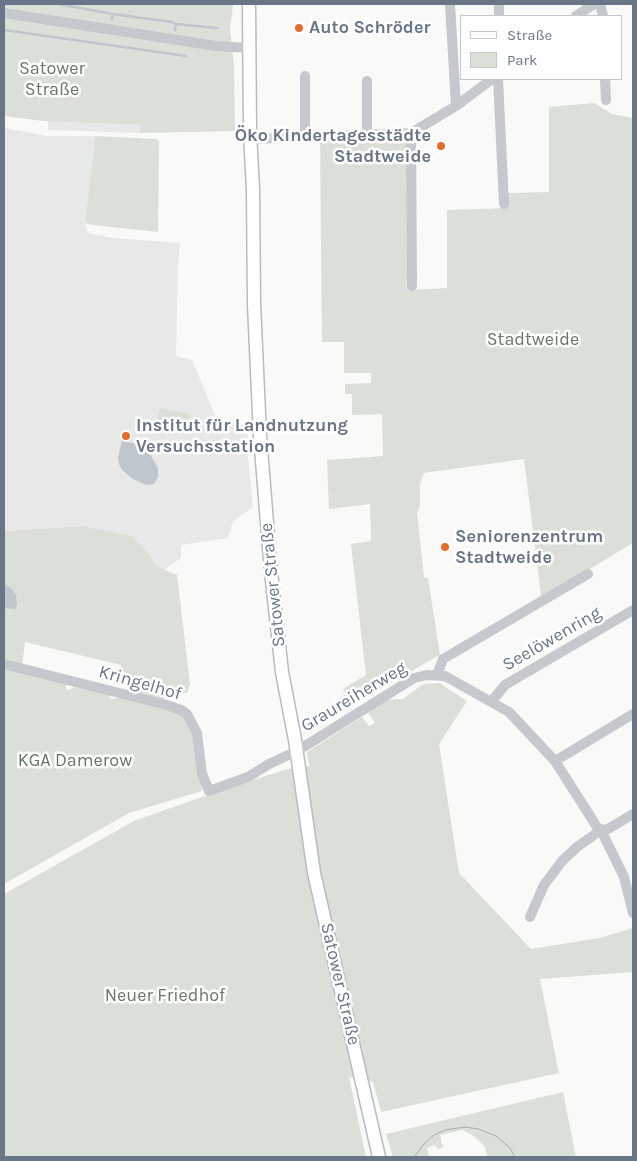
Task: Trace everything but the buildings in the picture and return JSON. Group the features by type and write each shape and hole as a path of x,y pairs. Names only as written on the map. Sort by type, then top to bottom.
{"main road":[{"name":"Satower Straße","path":"249,4 254,200 254,304 265,510 282,666 297,751 314,873 379,1157"}],"street":[{"path":"450,4 456,106"},
{"path":"578,15 594,4"},
{"path":"4,13 216,46 249,48"},
{"path":"305,76 305,137"},
{"path":"251,140 411,133 456,106 491,80"},
{"path":"498,80 504,204"},
{"path":"605,80 606,100"},
{"path":"366,134 367,81"},
{"path":"411,133 412,286"},
{"path":"437,675 443,659 588,574"},
{"name":"Seelöwenring","path":"492,701 505,686 633,610"},
{"name":"Kringelhof","path":"4,664 181,710 187,714 197,733 202,774 209,791"},
{"name":"Graureiherweg","path":"209,791 248,777 269,764 297,751 414,678 437,675 453,679 492,701 518,720 555,761 596,827 601,830 624,877 633,913"},
{"path":"555,761 633,714"},
{"path":"530,917 540,892 555,869 577,847 601,830 608,829 633,814"}],"shaded area":[{"path":"48,121 141,125 140,133 48,130"},
{"name":"Institut für Landnutzung Versuchsstation","path":"4,128 48,136 95,136 85,223 88,233 113,238 180,243 176,356 192,360 217,420 248,425 247,446 253,507 233,521 228,538 181,545 181,558 164,570 156,566 150,555 83,526 4,531"},
{"path":"122,440 146,447 158,468 158,477 154,484 146,485 133,479 122,470 118,458"},
{"path":"5,584 16,595 17,605 15,609 4,608"}],"green space":[{"name":"Satower Straße","path":"4,4 233,4 230,29 234,65 235,131 140,133 140,125 43,121 4,116"},
{"name":"Stadtweide","path":"594,103 612,114 633,118 633,543 543,597 541,596 524,459 424,473 420,484 420,506 417,513 424,577 428,578 440,655 342,710 337,700 346,694 343,689 366,675 351,544 371,541 370,504 329,509 327,460 383,456 382,414 352,415 352,394 345,394 345,384 371,383 371,373 344,373 344,342 322,342 320,141 407,140 408,290 447,288 447,210 507,208 507,193 549,192 549,107"},
{"path":"95,136 156,139 159,141 158,232 85,223"},
{"path":"160,408 191,414 187,433 156,427"},
{"path":"83,526 131,536 150,555 156,566 177,575 190,684 187,693 167,695 161,701 138,695 139,686 122,680 121,665 25,642 22,666 4,661 4,531"},
{"name":"KGA Damerow","path":"4,668 66,684 66,690 74,687 109,694 110,698 115,699 117,697 173,710 181,714 186,719 195,737 202,791 129,813 4,884"},
{"name":"Neuer Friedhof","path":"439,683 467,701 439,744 459,873 531,949 599,938 633,928 633,972 540,979 559,1073 381,1112 373,1082 349,1077 366,1157 4,1157 4,894 134,821 284,770 309,766 307,752 362,717 369,726 375,723 368,712 384,700 403,699 423,684"},
{"path":"563,1092 576,1157 487,1157 485,1147 475,1137 463,1130 440,1135 443,1147 438,1149 435,1145 427,1148 429,1157 393,1157 386,1134"}],"waterway":[{"path":"58,4 176,24 217,28"},
{"path":"112,19 113,14"},
{"path":"175,30 176,24"},
{"path":"4,30 186,56"}],"tram line":[{"path":"414,1157 434,1135 445,1130 465,1127 478,1129 496,1136 510,1148 515,1157"}],"place":[{"name":"Auto Schröder","path":"299,28"},
{"name":"Öko Kindertagesstädte Stadtweide","path":"441,146"},
{"name":"Institut für Landnutzung Versuchsstation","path":"126,436"},
{"name":"Seniorenzentrum Stadtweide","path":"445,547"}]}
